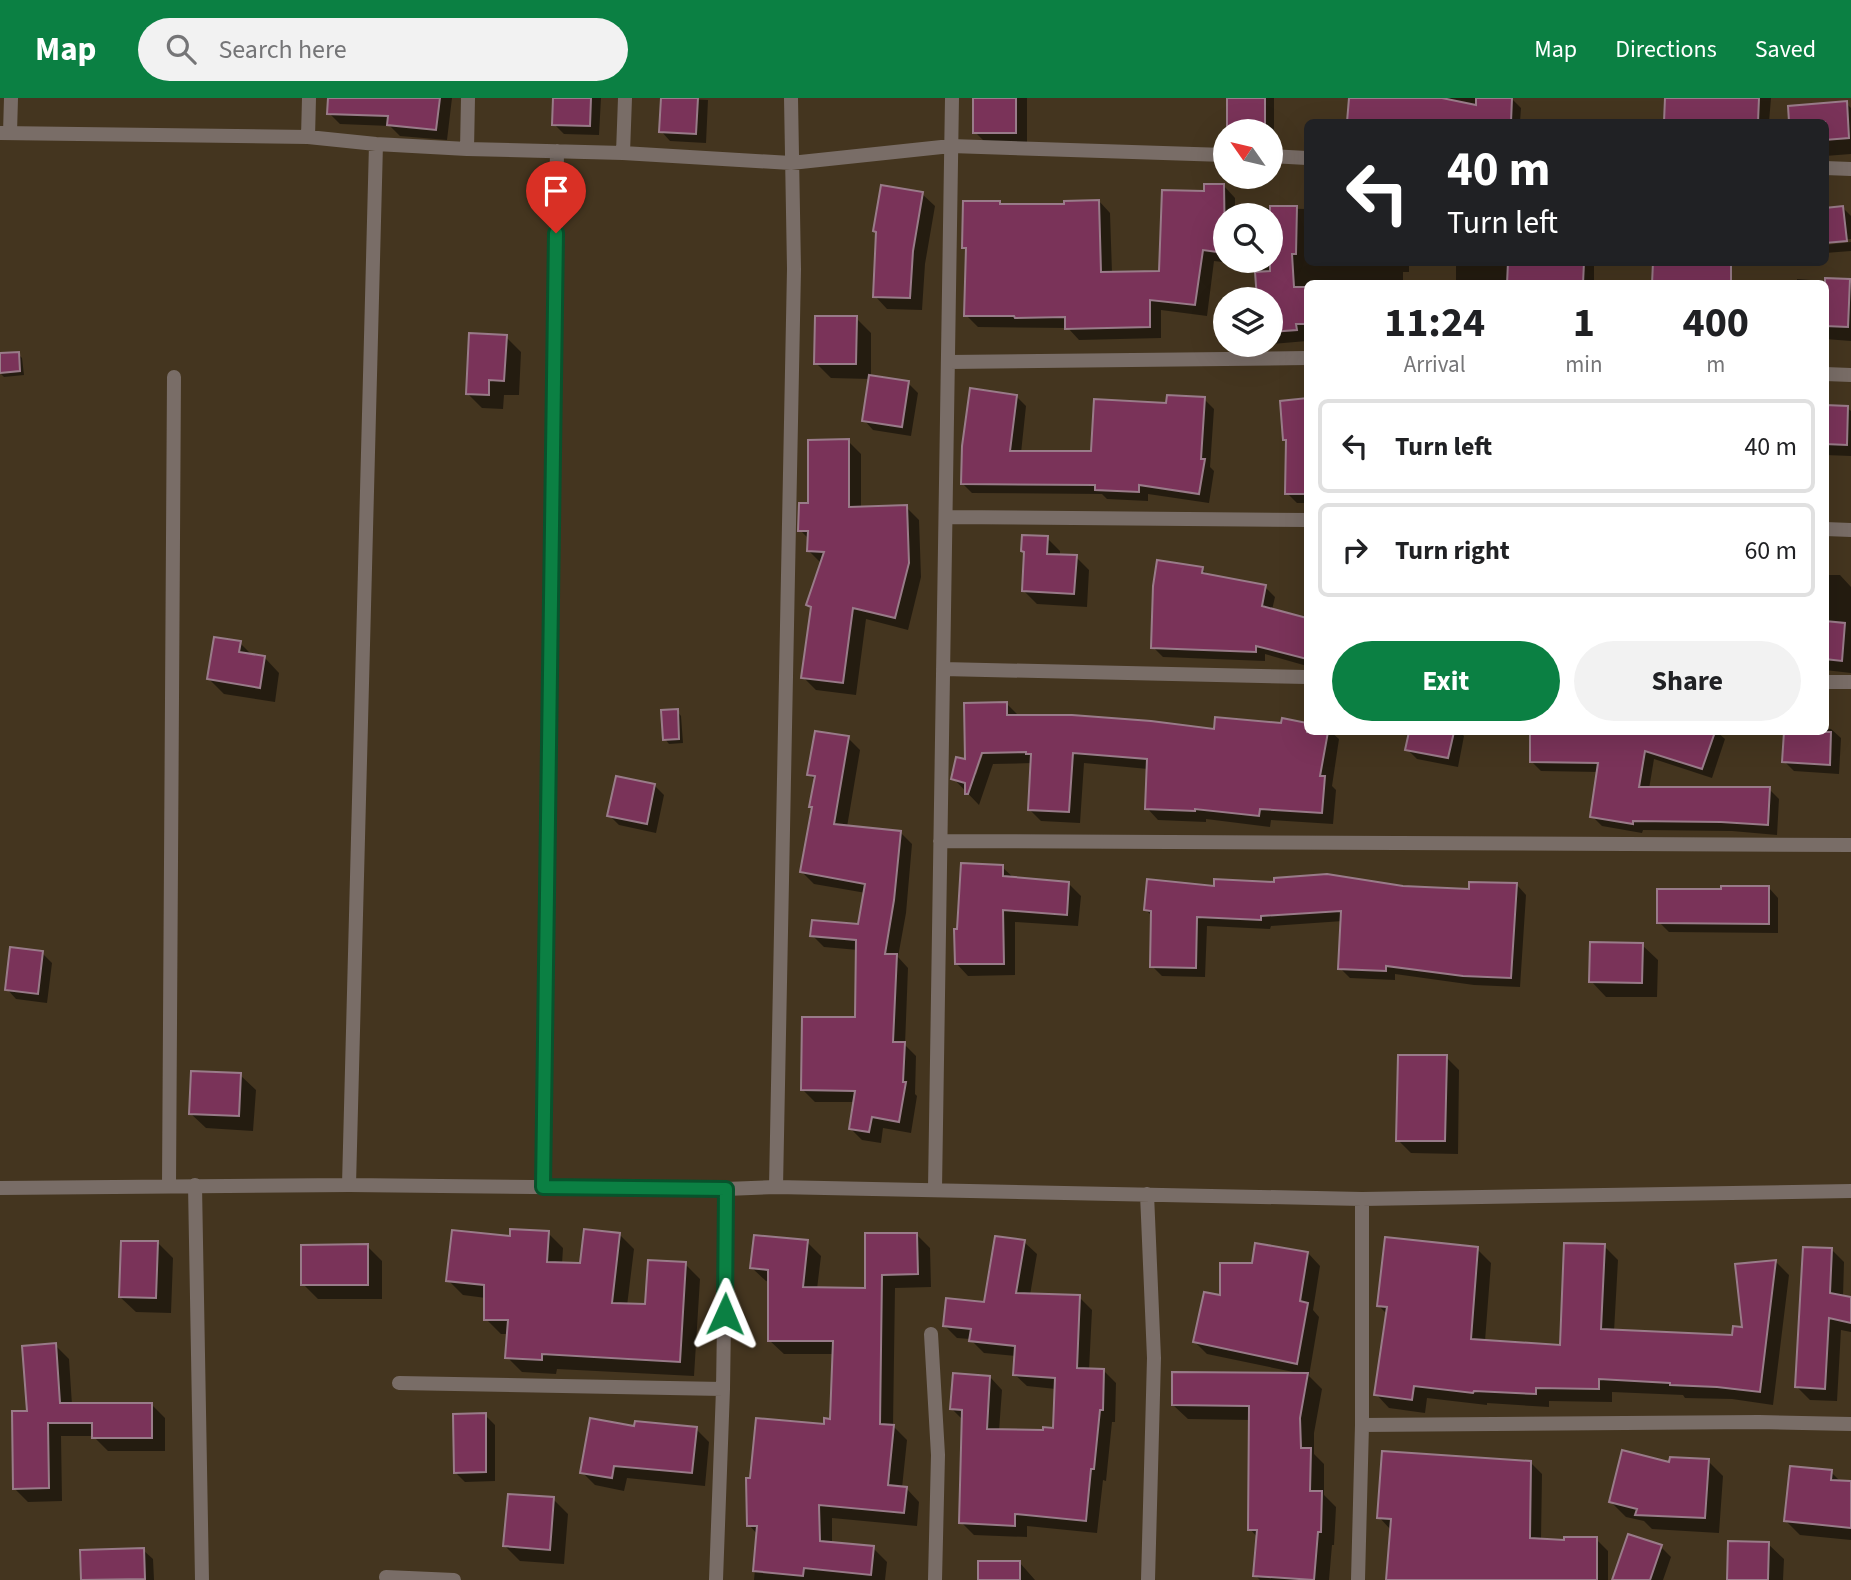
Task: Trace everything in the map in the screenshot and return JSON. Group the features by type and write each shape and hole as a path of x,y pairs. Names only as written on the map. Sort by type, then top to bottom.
{"street":[{"path":"11,98 5,133 308,137 467,149 623,153 791,163 951,146 1213,155"},
{"path":"308,137 309,98"},
{"path":"467,149 468,98"},
{"path":"623,153 625,98"},
{"path":"776,1187 794,269 790,98"},
{"path":"935,1189 952,98"},
{"path":"349,1185 376,144"},
{"path":"543,1187 557,151"},
{"path":"1283,157 1304,158"},
{"path":"1829,168 1851,169"},
{"path":"949,362 1304,358"},
{"path":"1829,374 1851,375"},
{"path":"169,1185 174,377"},
{"path":"946,517 1304,520"},
{"path":"1829,529 1851,530"},
{"path":"943,669 1304,677"},
{"path":"1829,682 1851,682"},
{"path":"940,841 1851,845"},
{"path":"0,1188 169,1185 726,1189 776,1187 1362,1199 1851,1191"},
{"path":"195,1185 202,1580"},
{"path":"716,1580 723,1389 726,1189"},
{"path":"1147,1194 1154,1358 1148,1580"},
{"path":"1358,1580 1362,1425 1362,1199"},
{"path":"931,1334 938,1455 935,1580"},
{"path":"399,1383 723,1389"},
{"path":"1362,1425 1745,1422 1851,1424"},
{"path":"386,1577 454,1580"}],"building":[{"path":"328,98 440,98 436,130 387,125 388,116 327,114"},
{"path":"553,98 591,98 590,126 552,125"},
{"path":"661,98 698,98 696,134 659,132"},
{"path":"973,98 1016,98 1016,133 973,133"},
{"path":"1227,98 1265,98 1265,119 1227,119"},
{"path":"1349,98 1442,98 1476,105 1476,98 1512,98 1511,119 1347,119"},
{"path":"1665,98 1759,98 1758,119 1664,119"},
{"path":"1847,101 1849,138 1829,140 1829,119 1789,119 1788,106"},
{"path":"1204,184 1213,184 1213,189 1224,189 1224,203 1213,203 1213,251 1203,250 1195,305 1150,300 1150,327 1065,329 1065,317 964,316 966,248 962,248 963,201 1064,204 1064,201 1099,200 1101,272 1159,271 1162,190 1204,191"},
{"path":"881,185 923,192 913,251 910,298 873,297 876,232 873,231"},
{"path":"1283,206 1297,206 1296,254 1292,254 1294,287 1304,287 1304,324 1296,324 1297,330 1283,331 1283,287 1256,287 1255,273 1283,273"},
{"path":"1843,206 1847,241 1829,243 1829,208"},
{"path":"1508,266 1584,266 1583,280 1507,280"},
{"path":"1653,266 1731,266 1731,280 1652,280"},
{"path":"1850,279 1848,327 1829,326 1829,280 1825,280"},
{"path":"815,316 857,316 856,364 814,364"},
{"path":"469,333 507,335 504,381 489,380 489,395 466,394"},
{"path":"19,352 20,371 0,373 0,353"},
{"path":"869,375 909,381 902,427 862,421"},
{"path":"970,388 1017,395 1010,451 1091,451 1094,399 1166,403 1167,395 1205,397 1201,459 1205,459 1199,494 1139,485 1139,492 1095,490 1095,485 961,484 962,446"},
{"path":"1304,398 1304,494 1285,494 1286,440 1283,440 1280,401"},
{"path":"1829,405 1848,406 1847,445 1829,444"},
{"path":"849,439 849,507 907,505 909,563 895,618 853,608 843,683 801,678 811,607 806,605 824,552 807,551 808,531 798,531 799,503 808,503 808,440"},
{"path":"1022,535 1048,536 1047,554 1077,555 1074,594 1022,591"},
{"path":"1157,560 1203,567 1202,573 1266,585 1262,606 1304,617 1304,658 1256,646 1256,652 1151,648 1153,586"},
{"path":"1829,621 1845,623 1842,661 1829,659"},
{"path":"214,637 241,641 239,652 265,656 260,688 207,679"},
{"path":"1007,702 1007,715 1072,715 1214,729 1215,717 1281,723 1282,718 1304,722 1304,735 1327,735 1320,776 1325,776 1322,813 1260,809 1259,816 1195,809 1145,809 1147,759 1073,753 1069,812 1028,810 1031,754 1026,752 982,753 968,794 965,794 965,783 951,779 956,757 965,759 964,703"},
{"path":"678,709 679,739 663,740 661,710"},
{"path":"815,731 849,736 834,824 901,831 885,954 897,954 893,1042 905,1042 903,1082 906,1082 899,1122 872,1117 869,1132 849,1129 855,1091 801,1090 802,1017 855,1017 856,940 810,936 812,920 858,924 865,884 800,872 812,807 809,807 815,776 807,775"},
{"path":"1831,732 1830,765 1782,762 1784,735 1829,735"},
{"path":"1408,735 1453,735 1448,758 1405,750"},
{"path":"1530,735 1714,735 1702,769 1645,751 1639,787 1770,787 1768,825 1633,821 1633,824 1590,817 1598,763 1530,762"},
{"path":"616,776 655,784 647,824 607,816"},
{"path":"961,863 1003,865 1003,876 1069,882 1067,915 1003,910 1004,964 955,964 954,929 957,929"},
{"path":"1327,874 1403,886 1469,889 1469,882 1517,883 1511,978 1463,976 1386,966 1386,971 1338,969 1341,911 1261,916 1261,920 1197,917 1196,968 1150,967 1151,911 1144,910 1147,879 1214,886 1214,879 1274,882 1274,878"},
{"path":"1721,886 1769,886 1769,924 1657,923 1657,889 1721,889"},
{"path":"1590,942 1643,943 1642,983 1589,982"},
{"path":"10,947 43,951 38,994 5,990"},
{"path":"1398,1055 1447,1055 1445,1141 1396,1141"},
{"path":"191,1071 241,1073 239,1116 189,1114"},
{"path":"510,1229 549,1231 547,1262 580,1263 584,1229 620,1233 612,1303 645,1304 648,1260 686,1262 680,1362 542,1354 542,1360 505,1358 508,1320 484,1320 484,1285 446,1281 452,1230 510,1236"},
{"path":"865,1233 917,1233 918,1274 882,1275 880,1424 894,1425 888,1485 907,1487 904,1513 819,1505 820,1541 874,1546 871,1575 804,1568 803,1576 753,1571 757,1526 747,1526 746,1478 750,1478 756,1418 824,1424 824,1418 830,1419 833,1341 768,1341 768,1270 750,1268 754,1235 808,1240 803,1287 865,1288"},
{"path":"995,1236 1025,1240 1016,1293 1080,1295 1077,1368 1104,1369 1103,1410 1100,1410 1086,1521 1015,1514 1015,1526 959,1523 962,1410 950,1409 953,1373 990,1376 987,1429 1053,1428 1055,1378 1013,1375 1015,1346 969,1341 971,1329 943,1326 946,1298 984,1302"},
{"path":"1385,1237 1478,1247 1471,1339 1560,1345 1564,1243 1605,1244 1601,1329 1732,1335 1733,1326 1742,1327 1735,1264 1776,1260 1760,1392 1599,1379 1599,1389 1536,1388 1536,1394 1473,1393 1414,1386 1412,1400 1374,1395 1387,1307 1377,1306"},
{"path":"121,1241 158,1241 156,1298 119,1297"},
{"path":"1255,1243 1308,1252 1300,1301 1308,1303 1297,1364 1193,1342 1204,1292 1220,1295 1220,1263 1252,1263"},
{"path":"368,1244 368,1285 301,1285 301,1245"},
{"path":"1803,1247 1832,1248 1830,1293 1851,1297 1851,1323 1829,1318 1825,1389 1795,1387"},
{"path":"56,1343 60,1403 152,1403 152,1438 92,1438 92,1423 48,1423 49,1488 13,1489 12,1411 27,1411 22,1346"},
{"path":"1172,1372 1308,1373 1300,1418 1301,1448 1311,1448 1310,1491 1322,1491 1321,1532 1318,1532 1314,1580 1253,1576 1257,1530 1248,1530 1249,1406 1172,1405"},
{"path":"486,1413 486,1472 454,1473 453,1414"},
{"path":"590,1418 634,1426 635,1421 697,1427 692,1473 614,1466 612,1478 580,1473"},
{"path":"1622,1450 1669,1462 1670,1457 1709,1459 1705,1518 1635,1515 1637,1509 1609,1502"},
{"path":"1382,1451 1531,1461 1530,1538 1564,1540 1564,1537 1597,1537 1597,1580 1386,1580 1391,1519 1377,1518"},
{"path":"1790,1466 1832,1470 1831,1480 1851,1481 1851,1528 1784,1521"},
{"path":"508,1494 554,1497 550,1550 503,1546"},
{"path":"1628,1534 1662,1545 1650,1580 1612,1580"},
{"path":"1728,1541 1769,1542 1768,1580 1727,1580"},
{"path":"144,1548 145,1579 81,1580 80,1550"},
{"path":"978,1561 1020,1561 1020,1580 978,1580"}],"route":[{"path":"556,233 543,1187 726,1189 725,1314"}]}
